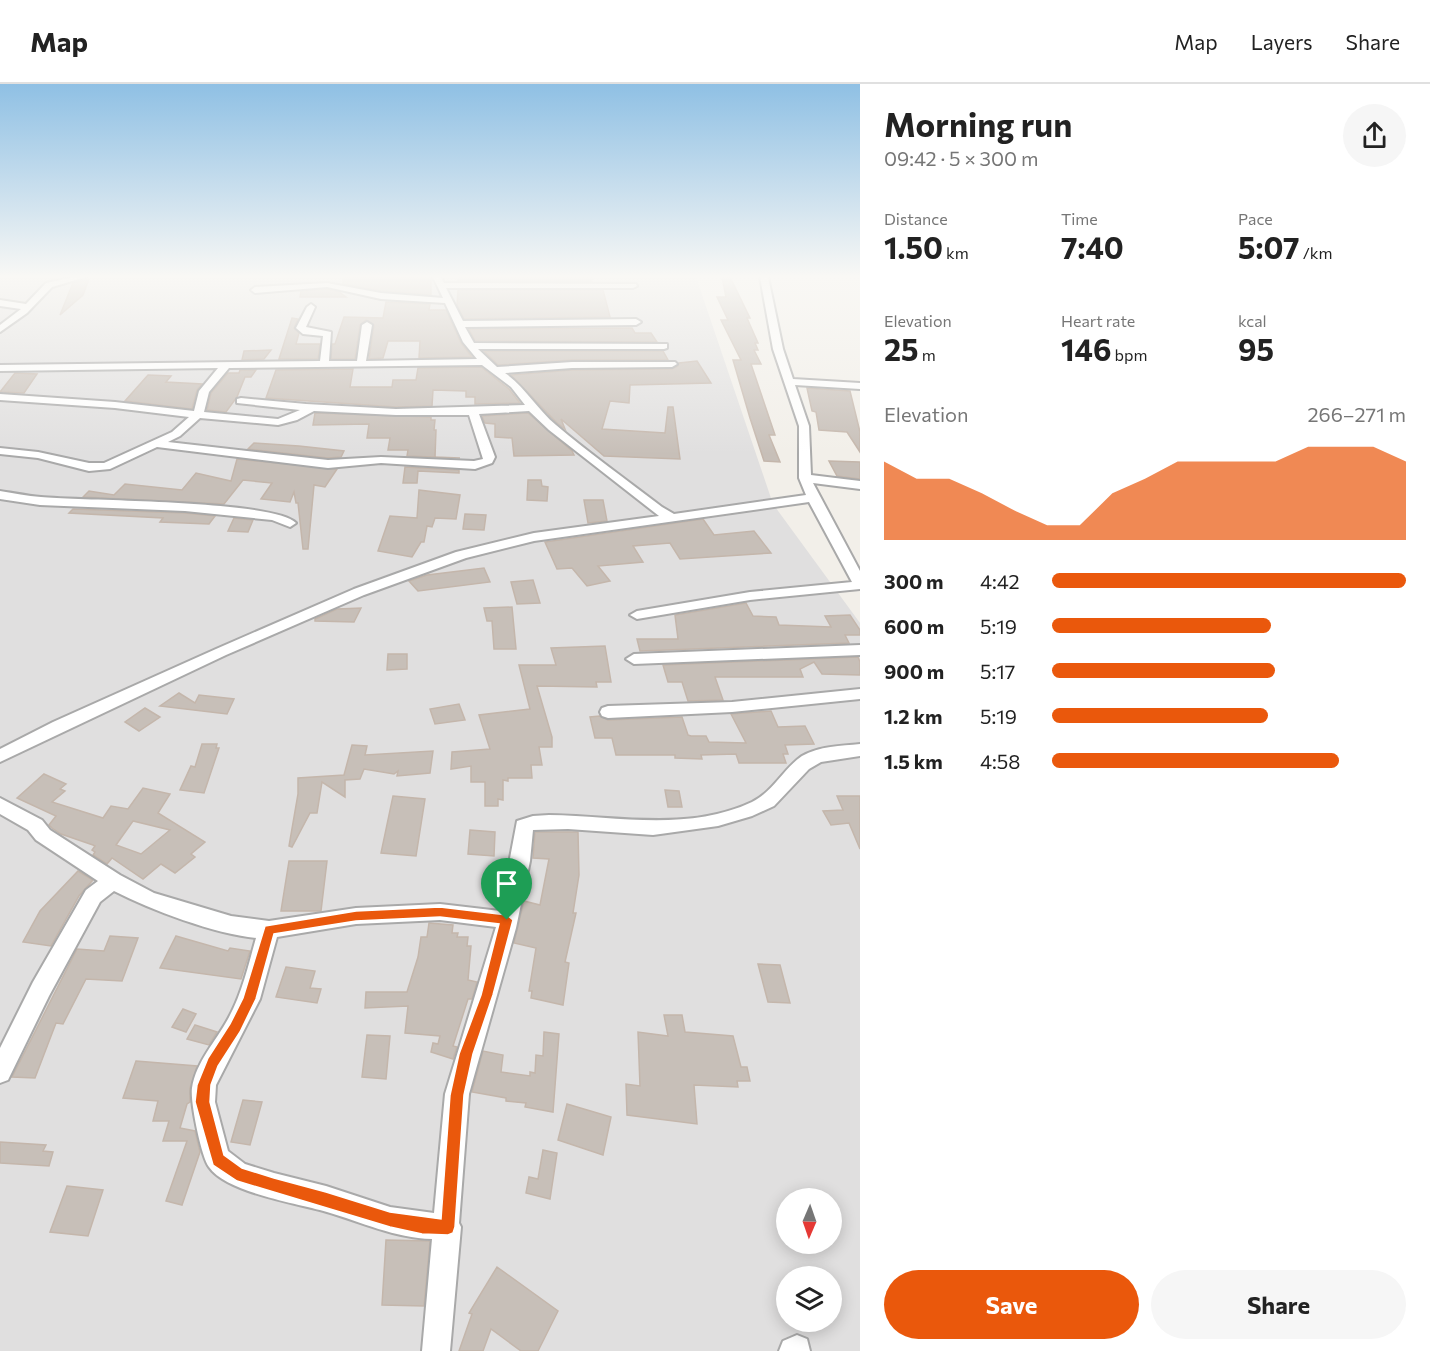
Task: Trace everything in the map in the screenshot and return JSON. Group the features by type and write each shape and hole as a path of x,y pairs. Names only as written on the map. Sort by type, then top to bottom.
{"street":[{"path":"324,364 328,336"},
{"path":"361,364 365,336"},
{"path":"466,336 484,362 498,370 522,392 532,408 553,428 648,502 671,516"},
{"path":"637,615 750,596 860,585 813,498 805,478 804,426 775,336"},
{"path":"472,346 664,346"},
{"path":"0,368 484,362"},
{"path":"498,370 572,365 672,364"},
{"path":"0,451 38,454 97,468 113,466 182,430 198,415 204,391 226,365"},
{"path":"789,382 860,386"},
{"path":"0,398 124,406 278,422 293,418 312,408"},
{"path":"241,400 312,408 473,412 532,408"},
{"path":"156,444 328,464 381,460 475,465 488,460 489,457 473,412"},
{"path":"805,478 860,484"},
{"path":"0,495 40,501 197,508 275,516 290,523"},
{"path":"0,756 59,726 221,652 408,573 461,555 509,542 671,516 813,498"},
{"path":"634,658 860,650"},
{"path":"608,712 732,707 860,694"},
{"path":"436,1351 448,1227 457,1095 466,1054 487,995 520,869 525,826 552,822 664,828 704,821 752,810 771,800 810,759 860,750"},
{"path":"0,805 35,825 43,835 113,881 148,899 231,925 269,930 356,916 440,912 507,920"},
{"path":"0,1072 41,988 93,897 113,881"},
{"path":"269,930 249,999 235,1028 213,1063 204,1085 202,1102 218,1159 237,1174 274,1186 326,1199 390,1220 422,1226 448,1227"}],"shaded area":[{"path":"0,336 716,336 773,504 860,623 860,1351 0,1351"}],"building":[{"path":"286,336 298,336 296,344 320,344 318,359 279,359"},
{"path":"338,336 358,336 355,359 331,359 332,344 335,344"},
{"path":"372,336 458,336 472,357 419,358 420,341 388,341 383,358 369,359"},
{"path":"473,336 653,336 657,342 475,341"},
{"path":"729,336 755,336 758,350 754,350 761,364 751,364 775,435 769,435 780,462 764,461 733,360 741,360"},
{"path":"271,350 264,359 242,360 244,351"},
{"path":"484,351 663,351 668,360 572,360 498,365"},
{"path":"697,361 711,383 630,385 629,403 610,401 602,429 665,433 668,407 673,407 680,459 604,456 561,419 565,429 557,423 511,375 572,370 672,369 679,363"},
{"path":"481,367 509,389 520,403 475,404 475,397 466,397 466,391 433,390 432,406 396,407 266,398 276,370 353,369 350,387 392,387 393,380 416,380 418,368"},
{"path":"240,370 256,370 251,377 245,377 237,397 226,412 207,410 211,393 228,373 239,373"},
{"path":"15,373 37,374 24,393 0,392"},
{"path":"148,375 171,376 166,382 202,384 197,390 192,409 125,401"},
{"path":"807,388 850,391 860,432 860,452 847,432 819,430 816,412 812,411"},
{"path":"315,413 431,417 431,420 435,420 434,430 436,430 435,457 460,458 407,456 408,450 388,450 390,438 367,438 369,424 313,425"},
{"path":"528,413 574,455 514,456 512,438 495,437 495,424 485,423 482,416"},
{"path":"254,443 344,451 341,457 328,458 248,449"},
{"path":"237,459 337,469 325,487 314,485 308,549 303,549 298,503 296,503 294,492 290,502 261,499 272,483 243,480 224,504 83,497 89,491 114,495 125,484 182,490 196,473 231,481"},
{"path":"829,461 860,462 860,479 837,476"},
{"path":"405,467 459,470 459,473 418,471 417,483 403,483"},
{"path":"528,480 541,480 542,486 548,487 547,501 527,500"},
{"path":"419,490 460,495 456,519 435,518 432,527 427,526 424,542 421,542 412,557 378,551 390,516 417,518"},
{"path":"584,500 603,500 607,521 588,523"},
{"path":"73,509 215,516 209,524 160,522 163,518 69,513"},
{"path":"465,514 486,515 484,530 463,529"},
{"path":"234,518 253,520 248,532 228,531"},
{"path":"703,519 714,535 754,531 771,553 680,559 670,543 633,546 643,562 598,566 610,581 587,586 572,568 557,569 545,542"},
{"path":"484,568 490,582 418,591 409,581 427,575"},
{"path":"533,580 540,603 517,604 511,582"},
{"path":"746,603 753,616 776,617 779,625 831,627 825,616 850,615 860,630 860,635 845,635 849,643 640,651 637,639 678,639 675,615"},
{"path":"512,607 516,649 494,649 492,621 487,621 484,608"},
{"path":"361,608 354,622 315,621 337,609"},
{"path":"605,646 611,682 596,682 597,687 537,686 552,737 552,747 539,747 542,765 531,765 532,778 503,780 503,800 498,799 498,806 485,806 485,782 471,782 471,766 451,769 452,752 490,749 479,715 530,709 519,665 556,665 551,648"},
{"path":"388,654 407,654 407,669 387,670"},
{"path":"858,657 860,675 822,674 814,662 800,669 803,677 715,677 723,700 688,701 682,682 668,682 663,665"},
{"path":"179,693 195,703 199,695 234,699 227,714 160,706"},
{"path":"459,704 465,720 435,724 430,709"},
{"path":"145,708 160,717 139,731 125,722"},
{"path":"771,711 778,727 805,726 814,744 785,745 788,754 783,754 786,763 739,763 736,754 701,755 702,759 675,758 675,755 616,755 612,738 595,738 590,717 600,716 608,720 682,717 688,735 706,736 709,742 746,743 731,714"},
{"path":"202,744 217,744 216,748 219,748 204,793 180,790 191,766 195,767"},
{"path":"352,745 367,746 365,755 433,751 430,773 397,776 398,771 394,774 364,769 360,779 345,780 345,797 322,782 317,813 310,813 292,847 289,846 298,794 298,778 344,775"},
{"path":"44,774 66,784 60,789 65,791 52,802 103,818 111,806 128,809 143,788 170,794 158,813 205,842 191,854 195,857 175,873 161,864 143,879 112,858 107,864 93,855 95,852 92,850 95,846 61,834 49,825 56,816 17,798","holes":["133,821 170,830 141,854 116,845"]},
{"path":"665,790 679,791 682,807 668,807"},
{"path":"393,796 425,799 416,856 381,853"},
{"path":"837,796 860,796 860,849 849,823 831,825 823,811 843,810"},
{"path":"470,830 495,832 494,856 468,854"},
{"path":"535,832 578,832 579,875 573,913 576,913 565,962 569,963 563,1005 531,998 532,991 529,991 536,948 514,943 524,901 540,905 549,859 533,858"},
{"path":"289,861 327,861 321,911 281,911"},
{"path":"78,871 93,880 79,896 51,946 23,942 40,911"},
{"path":"429,923 453,925 452,933 458,933 457,937 468,937 467,946 471,946 468,980 477,982 472,999 468,999 453,1046 457,1047 453,1059 431,1052 433,1043 438,1044 440,1036 405,1033 408,1006 365,1008 366,992 407,992 418,957 421,937 427,937"},
{"path":"110,936 138,938 122,981 86,979 63,1024 56,1023 35,1078 12,1077 77,949 104,951"},
{"path":"176,936 228,951 230,948 250,951 241,979 160,968"},
{"path":"758,964 780,965 790,1003 768,1002"},
{"path":"286,967 315,971 310,988 321,989 317,1003 276,997"},
{"path":"183,1009 196,1014 186,1032 172,1027"},
{"path":"664,1015 682,1015 685,1032 733,1036 741,1067 747,1067 750,1081 737,1081 738,1087 694,1085 697,1124 627,1115 626,1084 640,1086 638,1032 668,1036"},
{"path":"195,1025 217,1032 209,1045 187,1039"},
{"path":"544,1032 559,1034 553,1112 525,1107 526,1103 506,1101 506,1098 472,1092 483,1051 503,1055 501,1072 530,1076 530,1072 535,1073 536,1055 543,1056"},
{"path":"367,1035 390,1036 386,1079 362,1077"},
{"path":"136,1061 197,1066 190,1088 190,1102 187,1104 180,1128 195,1131 200,1152 182,1205 166,1201 187,1141 163,1141 169,1121 153,1121 158,1101 123,1098"},
{"path":"243,1100 262,1102 250,1145 231,1142"},
{"path":"567,1104 611,1117 603,1155 558,1140"},
{"path":"0,1142 46,1145 43,1151 53,1152 49,1166 0,1163"},
{"path":"543,1150 557,1153 550,1199 526,1193 529,1177 538,1179"},
{"path":"67,1186 103,1190 88,1236 50,1232"},
{"path":"386,1240 430,1241 424,1306 382,1305"},
{"path":"497,1267 558,1311 538,1351 521,1351 491,1329 483,1351 459,1351 472,1314 469,1313"}],"route":[{"path":"410,913 470,914 507,920 487,995 466,1054 457,1095 448,1227 422,1226 390,1220 326,1199 274,1186 237,1174 218,1159 202,1102 204,1085 213,1063 235,1028 249,999 269,930 312,921 410,913"}]}
